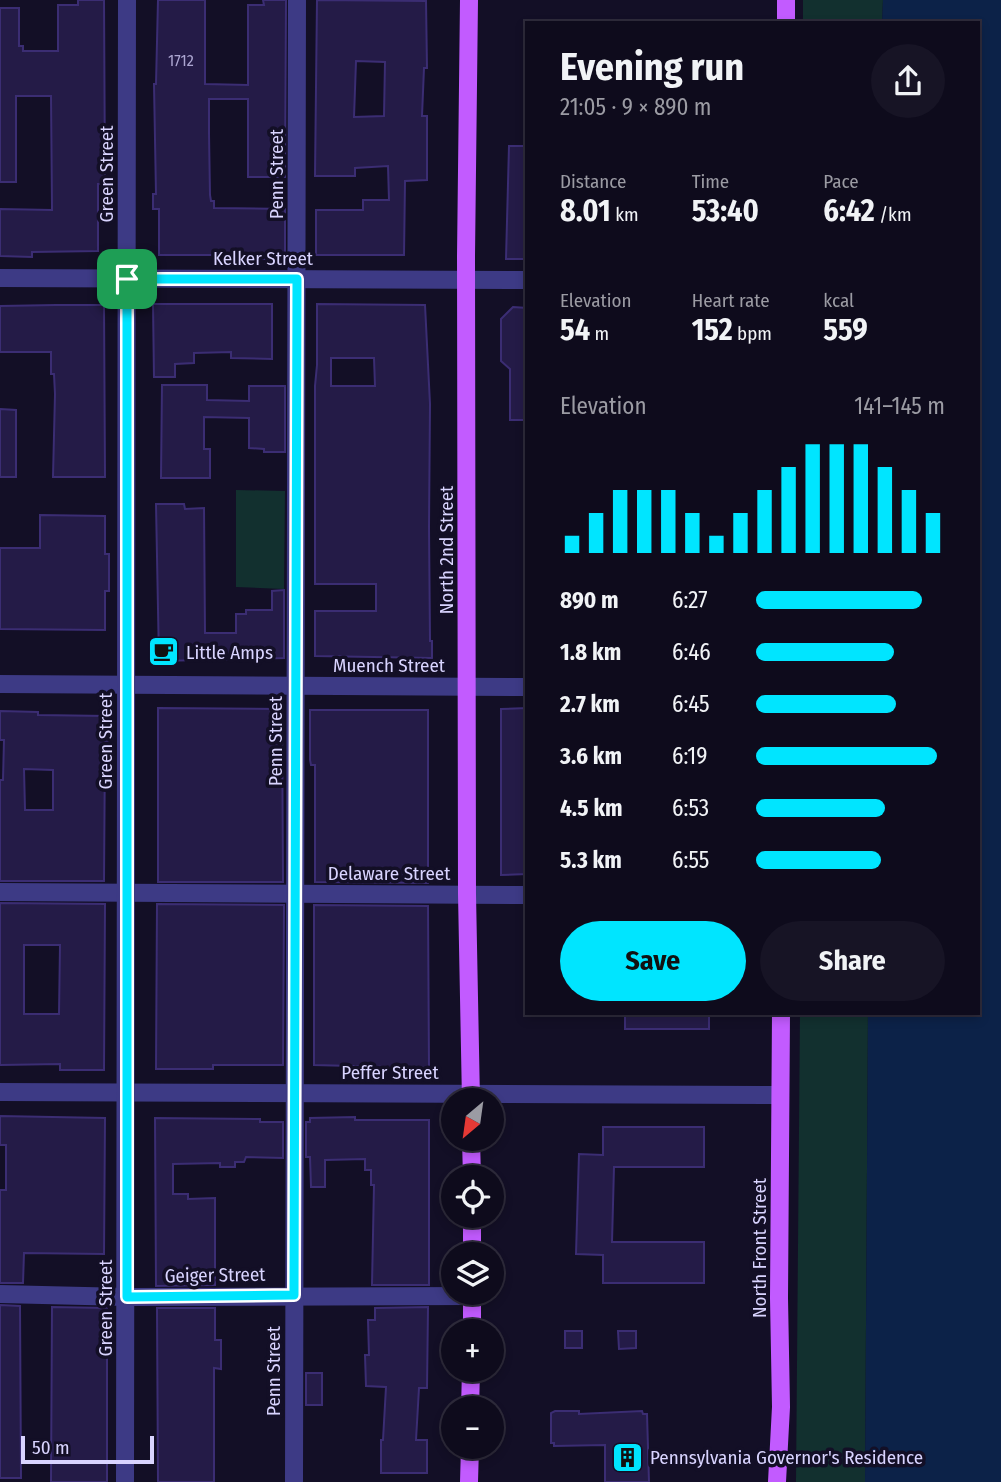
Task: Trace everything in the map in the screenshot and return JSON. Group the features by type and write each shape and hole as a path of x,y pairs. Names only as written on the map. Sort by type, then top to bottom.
{"main road":[{"name":"North 2nd Street","path":"469,0 467,894 471,1088"},
{"path":"786,0 786,21"},
{"name":"North Front Street","path":"778,1482 781,1406 781,1015"},
{"path":"469,1482 470,1459"}],"street":[{"name":"Green Street","path":"125,1482 127,0"},
{"name":"Penn Street","path":"294,1482 297,0"},
{"name":"Kelker Street","path":"0,278 525,281"},
{"name":"Muench Street","path":"0,684 525,687"},
{"name":"Delaware Street","path":"0,892 525,895"},
{"name":"Peffer Street","path":"0,1091 441,1096"},
{"name":"Peffer Street","path":"504,1097 780,1095"},
{"name":"Geiger Street","path":"0,1294 127,1297 441,1294"}],"green space":[{"path":"803,0 883,0 882,21 803,21"},
{"path":"236,490 285,491 284,589 236,587"},
{"path":"800,1015 868,1015 865,1482 796,1482"}],"water":[{"path":"883,0 1001,0 1001,1482 865,1482 868,1015 980,1015 980,21 882,21"}],"building":[{"path":"78,0 104,0 105,184 98,184 98,251 32,252 32,257 0,256 0,209 52,210 52,206 51,96 16,96 16,182 0,182 0,8 19,8 19,46 23,46 23,51 58,51 58,5 78,5"},
{"path":"158,0 205,0 205,84 248,85 248,5 264,5 263,0 286,0 285,177 248,177 248,99 209,99 210,195 214,208 285,209 285,255 274,255 274,259 247,259 247,255 159,255 159,209 153,209 153,194 156,194 154,84"},
{"path":"317,0 426,1 427,68 424,68 422,116 427,116 427,180 405,181 404,255 316,255 316,210 363,210 363,200 389,200 388,166 355,168 355,176 315,176","holes":["356,61 385,62 384,116 354,117"]},
{"path":"509,146 525,146 525,259 506,259"},
{"path":"153,304 272,304 272,359 231,358 231,352 194,353 194,363 175,364 175,377 154,377"},
{"path":"317,304 425,305 430,404 432,658 315,656 315,611 376,611 376,584 315,584","holes":["331,358 374,358 375,386 331,386"]},
{"path":"104,305 105,477 53,477 55,394 51,352 0,352 0,306"},
{"path":"513,307 525,308 525,420 510,420 510,369 501,361 501,319"},
{"path":"162,385 207,385 207,400 249,401 249,386 285,386 285,452 264,452 264,449 249,448 249,418 204,417 204,449 210,449 210,478 161,478"},
{"path":"0,409 16,410 16,477 0,477"},
{"path":"156,504 184,504 185,509 204,508 205,633 236,633 236,614 246,614 246,610 272,610 272,591 284,590 284,658 159,661"},
{"path":"40,515 105,516 109,591 105,591 105,630 0,629 0,548 40,548"},
{"path":"158,708 282,709 283,882 158,882"},
{"path":"525,708 525,874 501,875 501,709"},
{"path":"310,710 428,710 428,883 315,882 315,765 311,765 310,760"},
{"path":"0,711 38,712 38,715 107,716 104,881 0,881 0,780 3,780 4,740 0,740","holes":["24,769 53,770 53,810 25,810"]},
{"path":"0,903 105,904 104,1070 60,1070 60,1064 0,1065","holes":["24,945 60,945 59,1014 24,1014"]},
{"path":"157,904 284,905 283,1065 213,1065 213,1069 156,1069"},
{"path":"314,905 428,906 429,1068 314,1065"},
{"path":"625,1015 709,1015 709,1029 625,1029"},
{"path":"0,1116 105,1118 104,1254 24,1253 23,1283 0,1283 0,1190 6,1190 6,1145 0,1145"},
{"path":"355,1117 355,1120 429,1120 429,1285 372,1285 374,1185 371,1185 371,1170 365,1170 365,1159 325,1160 325,1187 311,1187 310,1157 306,1157 306,1122 310,1122 310,1118"},
{"path":"155,1118 260,1119 260,1122 283,1122 283,1158 246,1157 244,1162 235,1162 235,1167 220,1167 220,1163 173,1164 173,1194 188,1194 188,1199 215,1198 215,1285 156,1286"},
{"path":"603,1127 704,1127 704,1167 614,1167 612,1242 704,1242 704,1283 603,1283 603,1255 576,1254 579,1154 603,1155"},
{"path":"0,1305 20,1306 21,1478 0,1478"},
{"path":"52,1307 107,1308 107,1482 51,1482"},
{"path":"428,1307 427,1388 419,1388 416,1440 427,1440 427,1473 381,1473 386,1387 366,1386 368,1320 375,1320 375,1308"},
{"path":"157,1308 215,1308 215,1340 221,1340 221,1369 214,1368 214,1482 158,1482"},
{"path":"565,1331 582,1331 582,1348 565,1348"},
{"path":"618,1331 636,1331 636,1348 619,1349"},
{"path":"306,1373 322,1373 322,1405 306,1405"},
{"name":"Pennsylvania Governor's Residence","path":"579,1411 579,1414 642,1411 647,1414 649,1482 605,1482 605,1445 554,1446 554,1443 551,1443 551,1413"}],"place":[{"name":"Little Amps","path":"163,652"},
{"name":"Pennsylvania Governor's Residence","path":"627,1457"}],"route":[{"path":"127,279 297,279 294,1295 127,1297 127,279"}]}
